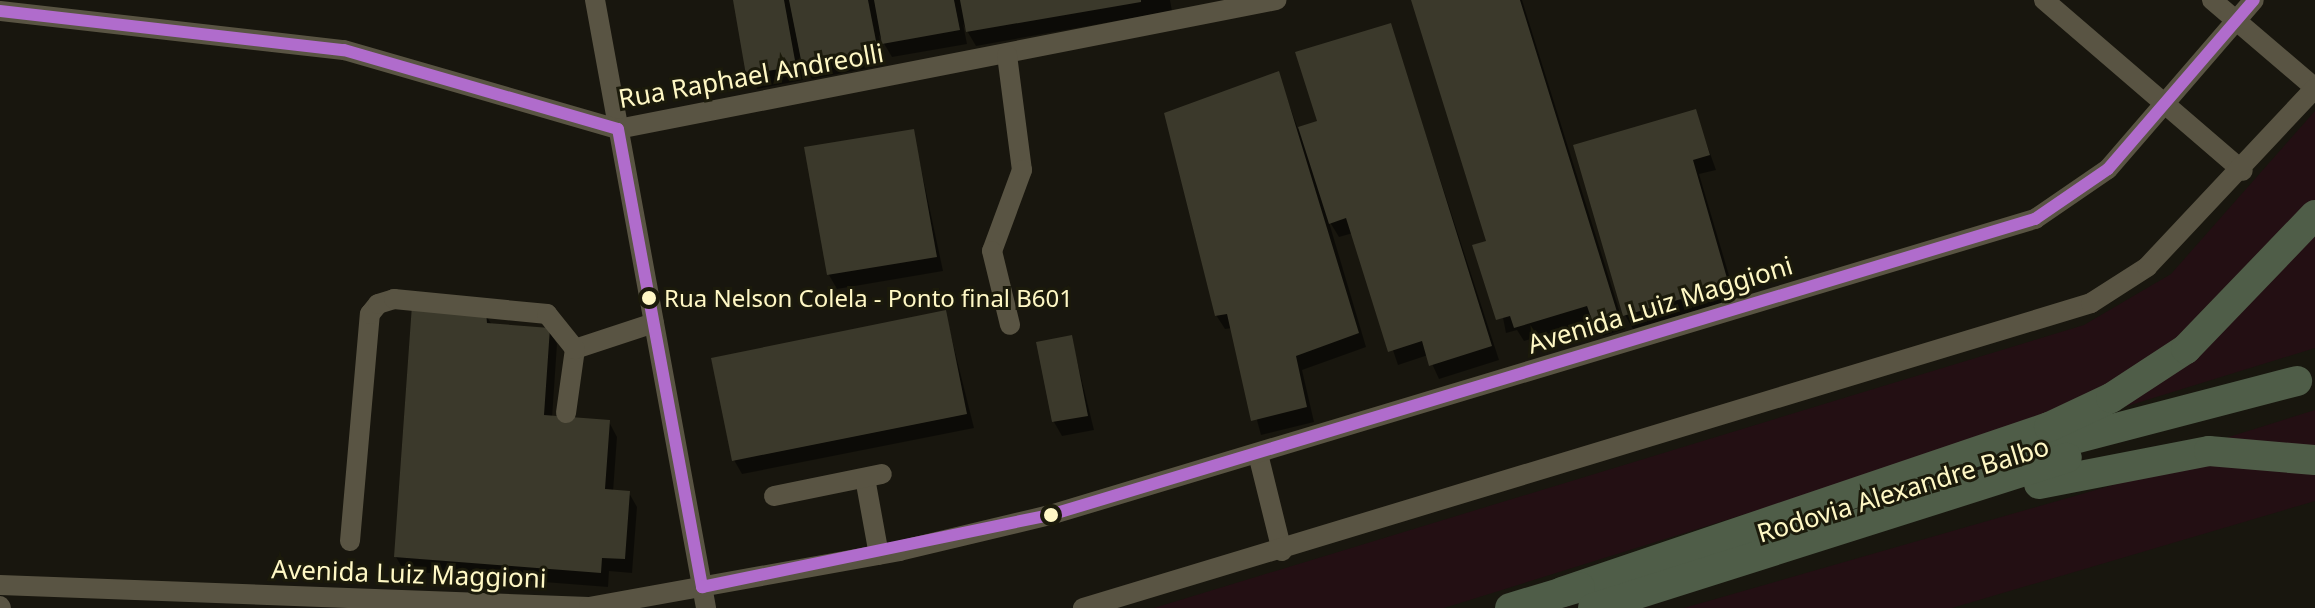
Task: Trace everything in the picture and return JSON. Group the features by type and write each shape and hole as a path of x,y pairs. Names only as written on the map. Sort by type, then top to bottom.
{"highway":[{"path":"1562,592 2049,427 2111,398 2186,349 2315,215"},
{"name":"Rodovia Alexandre Balbo","path":"1510,608 2013,455 2306,378"},
{"name":"Rodovia Alexandre Balbo","path":"1593,608 1916,509 2306,378"},
{"path":"1916,509 2209,451 2315,460"}],"street":[{"path":"595,0 704,598"},
{"name":"Rua Raphael Andreolli","path":"0,11 344,50 618,129 1276,0"},
{"path":"2044,0 2243,171"},
{"path":"1083,608 1282,551 2091,303 2147,267 2243,171 2315,88 2212,0"},
{"name":"Avenida Luiz Maggioni","path":"0,585 589,607 704,598 879,555 1258,454 2035,219 2108,169 2254,0"},
{"path":"1007,55 1022,170 992,251 1010,325"},
{"path":"350,541 370,314 378,304 394,299 547,314 575,349 566,413"},
{"path":"575,349 654,323"},
{"path":"1258,454 1282,551"},
{"path":"774,496 874,476 879,555"}],"shaded area":[{"path":"2315,111 2315,202 2235,293 2121,383 1954,449 1444,608 1154,608 2084,325 2171,274"},
{"path":"2315,229 2315,348 2108,412"},
{"path":"2315,410 2315,452 2213,442"},
{"path":"2193,462 2315,467 2315,501 1952,608 1684,608"}],"building":[{"path":"733,0 784,0 796,66 746,75"},
{"path":"789,0 868,0 878,51 802,65"},
{"path":"874,0 954,0 960,30 882,44"},
{"path":"960,0 1141,0 1141,2 966,32"},
{"path":"1411,0 1520,0 1618,315 1593,323 1587,306 1514,328 1510,316 1496,320 1472,245 1486,241"},
{"path":"1391,23 1492,346 1429,366 1422,341 1388,352 1346,218 1329,224 1298,127 1317,121 1295,52"},
{"path":"1279,71 1359,333 1296,356 1307,407 1251,421 1227,314 1215,316 1164,113"},
{"path":"1696,109 1710,155 1693,160 1729,285 1623,316 1573,145"},
{"path":"914,129 937,257 827,275 804,147"},
{"path":"412,305 486,312 487,323 550,328 544,415 610,420 605,489 630,491 625,559 602,558 601,573 394,557"},
{"path":"946,310 967,414 732,461 711,358"},
{"path":"1072,335 1088,416 1052,422 1036,342"}],"transit line":[{"name":"B601","path":"0,11 344,50 618,129 702,587 1050,515 2035,219 2108,169 2254,0"}],"place":[{"name":"Rua Nelson Colela - Ponto final B601","path":"649,298"}]}
